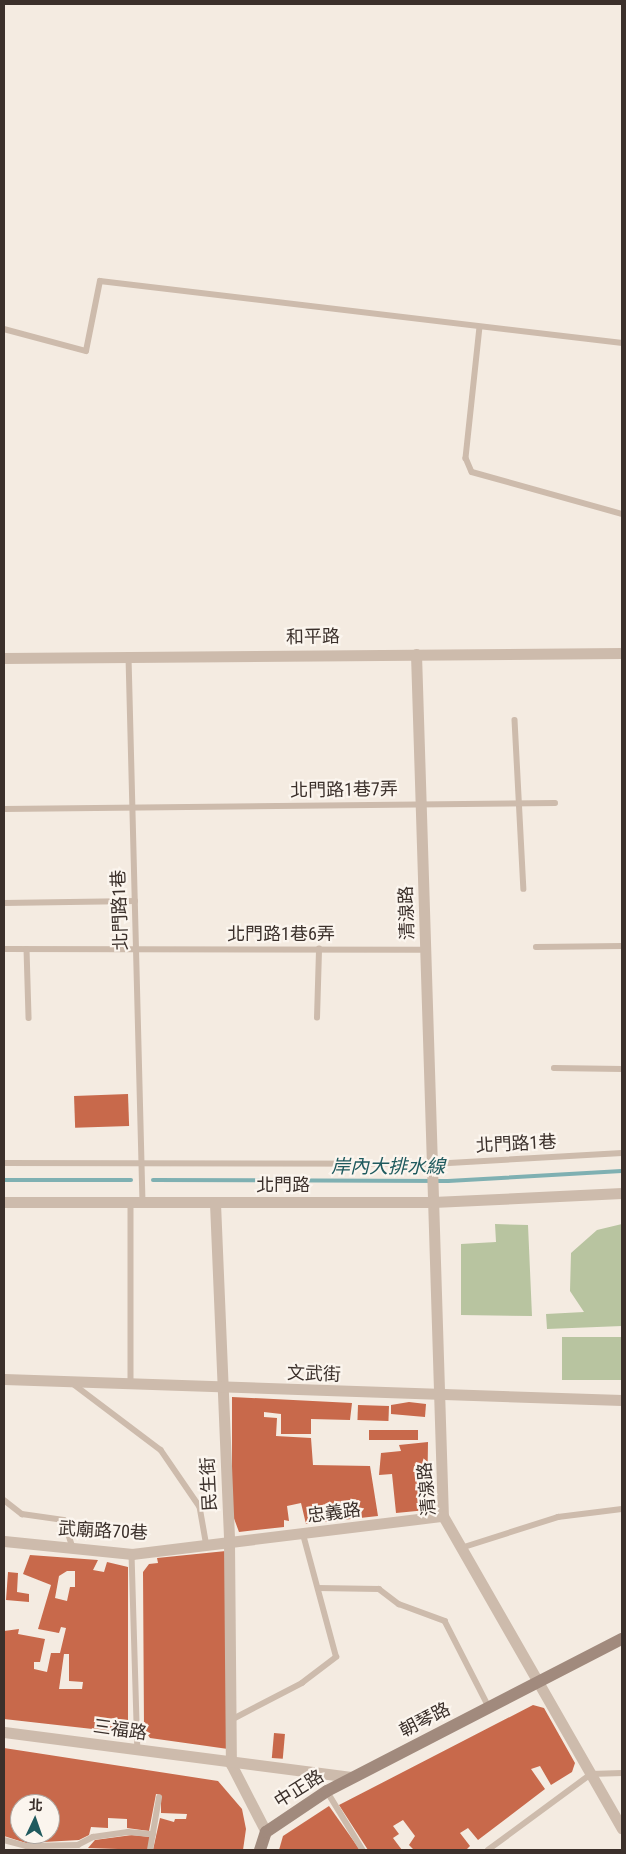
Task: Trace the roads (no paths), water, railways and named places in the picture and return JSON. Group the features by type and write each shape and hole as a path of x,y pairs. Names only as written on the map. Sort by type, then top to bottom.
{"street":[{"name":"和平路","path":"4,658 622,653"},
{"name":"清湶路","path":"416,654 443,1516 622,1828"},
{"name":"北門路","path":"4,1202 214,1203 622,1194"},
{"name":"民生街","path":"214,1203 229,1543 231,1764"},
{"name":"文武街","path":"4,1379 439,1396 622,1400"},
{"name":"忠義路","path":"229,1543 443,1516"},
{"name":"武廟路70巷","path":"4,1541 132,1554 229,1543"},
{"name":"朝琴路","path":"351,1777 622,1639"},
{"name":"三福路","path":"4,1732 231,1764"},
{"path":"231,1764 351,1777"},
{"name":"中正路","path":"231,1764 266,1832"},
{"name":"中正路","path":"260,1850 266,1832 351,1777"}],"lane":[{"path":"4,329 86,351 100,281 622,343"},
{"path":"480,327 466,458 472,472 622,514"},
{"name":"北門路1巷","path":"129,656 142,1163 137,1202 131,1385"},
{"path":"515,720 516,803 524,889"},
{"name":"北門路1巷7弄","path":"4,809 555,803"},
{"path":"4,903 135,901"},
{"path":"536,947 622,946"},
{"name":"北門路1巷6弄","path":"4,949 426,950"},
{"path":"27,949 29,1018"},
{"path":"317,1018 319,949"},
{"path":"554,1068 622,1069"},
{"name":"北門路1巷","path":"4,1163 433,1167 622,1153"},
{"path":"70,1382 161,1450 200,1507 207,1546"},
{"path":"4,1500 22,1514 64,1520 73,1548"},
{"path":"461,1548 558,1517 622,1509"},
{"path":"231,1720 302,1683 336,1657 303,1535"},
{"path":"132,1554 138,1751"},
{"path":"318,1588 379,1589 399,1604 445,1621 489,1707"},
{"path":"488,1850 591,1774 622,1773"},
{"path":"327,1791 364,1850"},
{"path":"150,1850 159,1798"},
{"path":"4,1840 26,1848 78,1845 93,1837 128,1832 153,1834"}],"waterway":[{"name":"岸內大排水線","path":"153,1180 448,1181 622,1171"},
{"name":"岸內大排水線","path":"4,1180 131,1180"}]}
